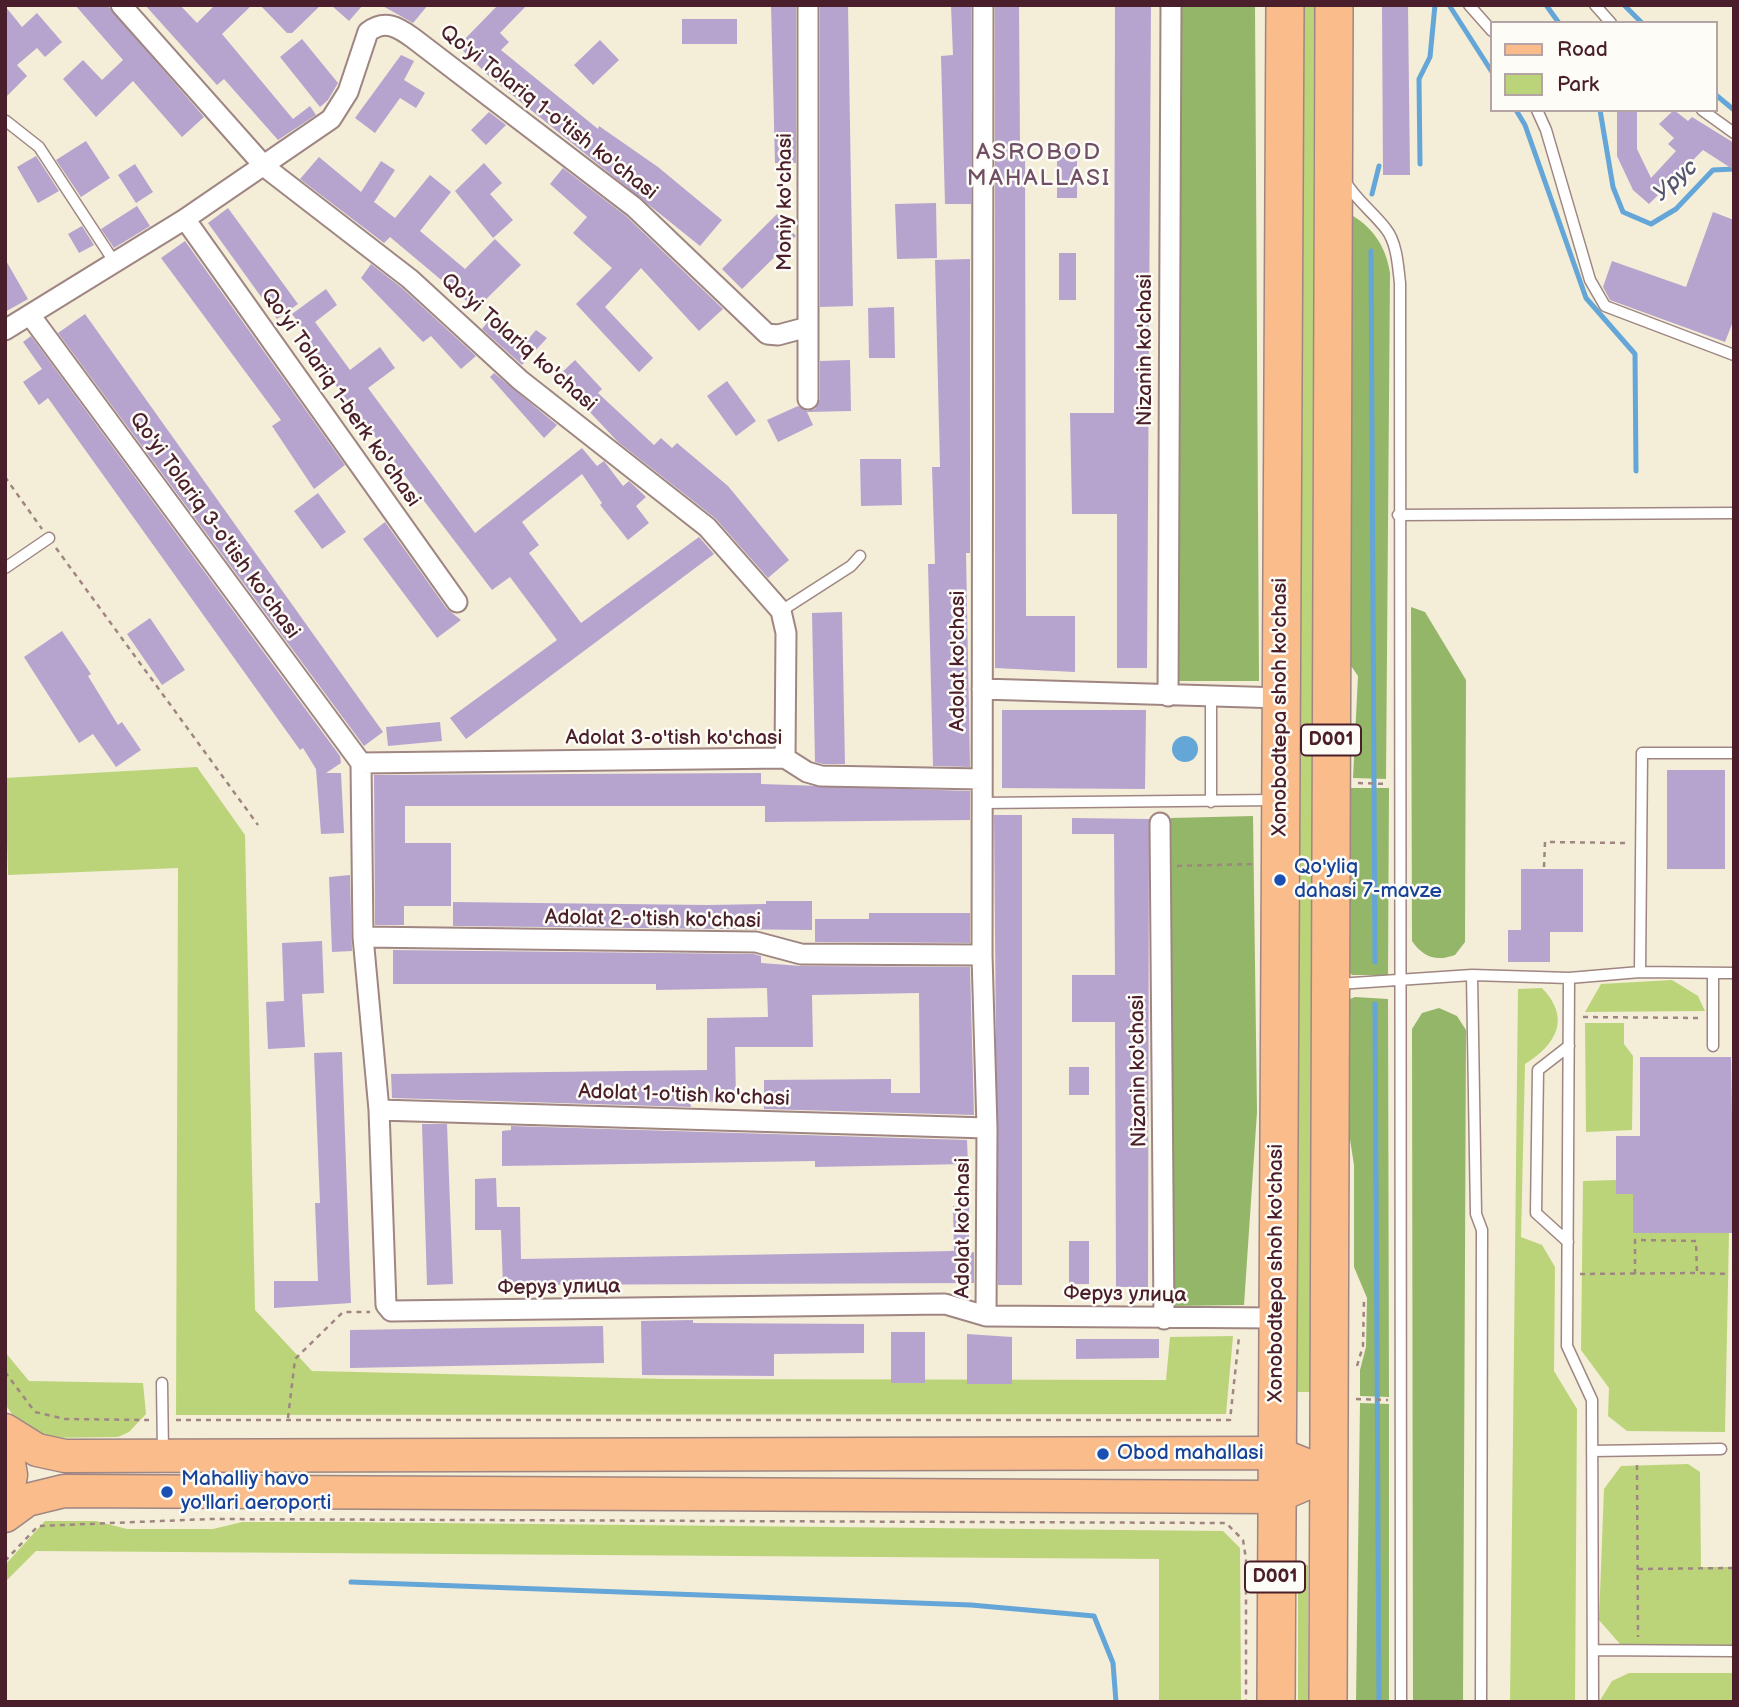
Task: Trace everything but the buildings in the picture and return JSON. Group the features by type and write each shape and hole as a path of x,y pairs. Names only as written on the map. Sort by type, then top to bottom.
{"highway":[{"name":"Xonobodtepa shoh ko'chasi","path":"1273,1691 1285,5"},
{"name":"D001","path":"1328,1702 1334,5"}],"main road":[{"path":"5,1430 29,1447 54,1455 1276,1453 1329,1474"},
{"path":"5,1438 11,1475 5,1507"},
{"path":"5,1516 27,1500 64,1491 1275,1497 1329,1474"}],"street":[{"name":"Qo'yi Tolariq ko'chasi","path":"121,5 265,167 410,279 520,380 707,527 781,611"},
{"name":"Moniy ko'chasi","path":"808,5 808,399"},
{"name":"Adolat ko'chasi","path":"983,5 982,955 987,1128 986,1316"},
{"name":"Nizanin ko'chasi","path":"1168,696 1171,5"},
{"name":"Qo'yi Tolariq 1-o'tish ko'chasi","path":"5,330 186,219 331,119 341,108 368,32 376,25 387,23 400,28 635,207 767,334 778,335 808,327"},
{"name":"Qo'yi Tolariq 1-berk ko'chasi","path":"186,219 457,603"},
{"name":"Qo'yi Tolariq 3-o'tish ko'chasi","path":"30,315 361,763"},
{"path":"781,611 786,633 785,758"},
{"path":"982,689 1281,698"},
{"name":"Adolat 3-o'tish ko'chasi","path":"361,763 785,758 807,772 821,776 982,779"},
{"path":"361,763 363,937 379,1110 386,1305 391,1311"},
{"name":"Nizanin ko'chasi","path":"1160,823 1164,1319"},
{"name":"Adolat 2-o'tish ko'chasi","path":"363,937 756,942 801,954 982,955"},
{"name":"Adolat 1-o'tish ko'chasi","path":"379,1110 987,1128"},
{"name":"Феруз улица","path":"391,1311 945,1304 986,1316 1277,1318"}],"lane":[{"path":"1469,5 1490,29"},
{"path":"1595,5 1609,21"},
{"path":"1538,112 1546,130 1590,280 1605,306 1734,355"},
{"path":"1705,112 1734,133"},
{"path":"6,121 39,147 115,263"},
{"path":"1333,159 1353,195 1387,230 1396,256 1399,283 1401,1702"},
{"path":"1398,515 1734,513"},
{"path":"5,568 49,538"},
{"path":"781,611 851,566 860,556"},
{"path":"1211,697 1211,802"},
{"path":"1640,972 1642,753 1734,753"},
{"path":"982,803 1280,800"},
{"path":"1330,984 1472,975 1569,978 1640,972 1734,973"},
{"path":"1713,972 1713,1045"},
{"path":"1472,975 1476,1214 1482,1230 1481,1702"},
{"path":"1569,978 1567,1346 1592,1401 1593,1702"},
{"path":"1568,1242 1536,1213 1538,1070 1569,1045"},
{"path":"162,1382 163,1455"},
{"path":"1592,1451 1721,1449"},
{"path":"1593,1650 1734,1651"}],"path":[{"path":"5,477 258,825"},
{"path":"1360,783 1383,783"},
{"path":"1544,867 1545,842 1641,844"},
{"path":"1570,1017 1713,1018"},
{"path":"1635,1274 1635,1240 1696,1241 1697,1273 1728,1274"},
{"path":"288,1420 295,1359 342,1312 391,1311"},
{"path":"5,1372 35,1412 65,1419 1230,1420 1240,1319"},
{"path":"1356,1399 1386,1400"},
{"path":"1637,1450 1639,1650"},
{"path":"5,1561 38,1526 210,1519 1226,1523 1243,1540 1246,1559 1246,1702"},
{"path":"1638,1569 1734,1567"}],"green space":[{"path":"1179,5 1255,5 1259,681 1175,681"},
{"path":"1303,5 1314,5 1310,1392 1297,1392"},
{"path":"1348,213 1364,224 1376,238 1385,254 1390,273 1386,779 1353,778 1358,676 1347,660"},
{"path":"1411,607 1425,612 1466,680 1465,942 1455,955 1442,958 1425,954 1412,941"},
{"path":"197,767 245,835 255,1310 312,1371 667,1379 1166,1380 1170,1337 1233,1336 1226,1414 176,1415 178,868 8,875 5,778"},
{"path":"1344,788 1389,788 1388,975 1352,975 1343,965"},
{"path":"1253,816 1257,1112 1244,1305 1173,1306 1171,818"},
{"path":"1672,980 1698,996 1705,1011 1585,1012 1601,984"},
{"path":"1542,988 1551,999 1558,1020 1552,1039 1525,1064 1521,1237 1542,1245 1555,1267 1554,1371 1577,1409 1575,1702 1510,1702 1518,989"},
{"path":"1355,997 1388,999 1389,1397 1360,1396 1360,1370 1366,1347 1367,1298 1354,1267 1354,1165 1342,1088 1347,1000"},
{"path":"1439,1008 1457,1016 1466,1030 1463,1702 1413,1702 1412,1029 1422,1013"},
{"path":"1585,1023 1624,1023 1624,1044 1633,1056 1632,1130 1586,1132"},
{"path":"1616,1180 1616,1194 1633,1194 1633,1233 1729,1233 1725,1432 1627,1431 1608,1416 1609,1388 1581,1350 1583,1181"},
{"path":"5,1352 29,1381 143,1383 146,1414 129,1432 118,1437 42,1438 25,1433 5,1404"},
{"path":"1360,1403 1389,1404 1389,1702 1356,1702"},
{"path":"1688,1464 1700,1472 1701,1567 1734,1567 1734,1645 1620,1644 1599,1620 1604,1489 1621,1466"},
{"path":"45,1521 96,1521 127,1529 213,1529 242,1522 338,1522 1223,1531 1240,1548 1241,1702 1159,1702 1159,1559 36,1551 5,1582 5,1565"},
{"path":"1298,1565 1308,1565 1308,1702 1298,1702"},
{"path":"1629,1673 1733,1673 1734,1702 1599,1702 1612,1681"}],"water":[{"path":"1185,736 1194,740 1198,749 1194,758 1185,762 1176,758 1172,749 1176,740"}],"waterway":[{"path":"1420,164 1419,79 1430,57 1435,5"},
{"path":"1449,5 1490,69"},
{"name":"Урус","path":"1546,5 1558,21"},
{"path":"1624,5 1640,21"},
{"path":"1718,97 1734,110"},
{"path":"1517,112 1525,125 1586,298 1635,354 1636,471"},
{"name":"Урус","path":"1600,112 1613,187 1623,212 1651,224 1676,209 1713,170 1734,169"},
{"path":"1372,194 1379,166"},
{"path":"1371,251 1375,962"},
{"path":"1375,1004 1379,1702"},
{"path":"351,1582 971,1605 1094,1616 1113,1663 1116,1702"}],"place":[{"name":"Qo'yliq dahasi 7-mavze","path":"1280,880"},
{"name":"Obod mahallasi","path":"1103,1454"},
{"name":"Mahalliy havo yo'llari aeroporti","path":"167,1492"}],"district":[{"name":"ASROBOD MAHALLASI","path":"1039,166"}]}
